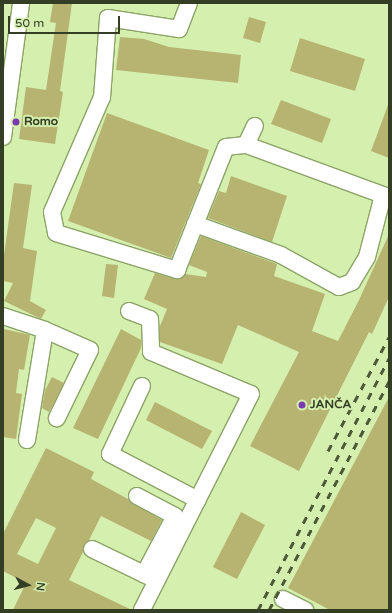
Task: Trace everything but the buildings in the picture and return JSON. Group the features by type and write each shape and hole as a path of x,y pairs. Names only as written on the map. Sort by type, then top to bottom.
{"street":[{"path":"3,136 21,3"},
{"path":"189,3 179,29 108,18 102,97 52,212 56,232 177,270 195,224 226,147 246,145 383,195 367,256 352,282 339,287 281,255 195,224"},
{"path":"246,145 255,126"},
{"path":"129,311 150,319 151,352 251,394 198,500 150,577"},
{"path":"3,316 45,330 90,350 58,418"},
{"path":"27,440 45,330"},
{"path":"142,386 110,454 198,500"},
{"path":"137,496 175,516 150,577 142,610"},
{"path":"92,549 150,577"},
{"path":"283,599 305,610"}],"railway":[{"path":"328,451 389,337"},
{"path":"258,610 389,358"},
{"path":"269,610 389,381"}],"place":[{"name":"Romo","path":"16,122"},
{"name":"JANČA","path":"302,405"}]}
